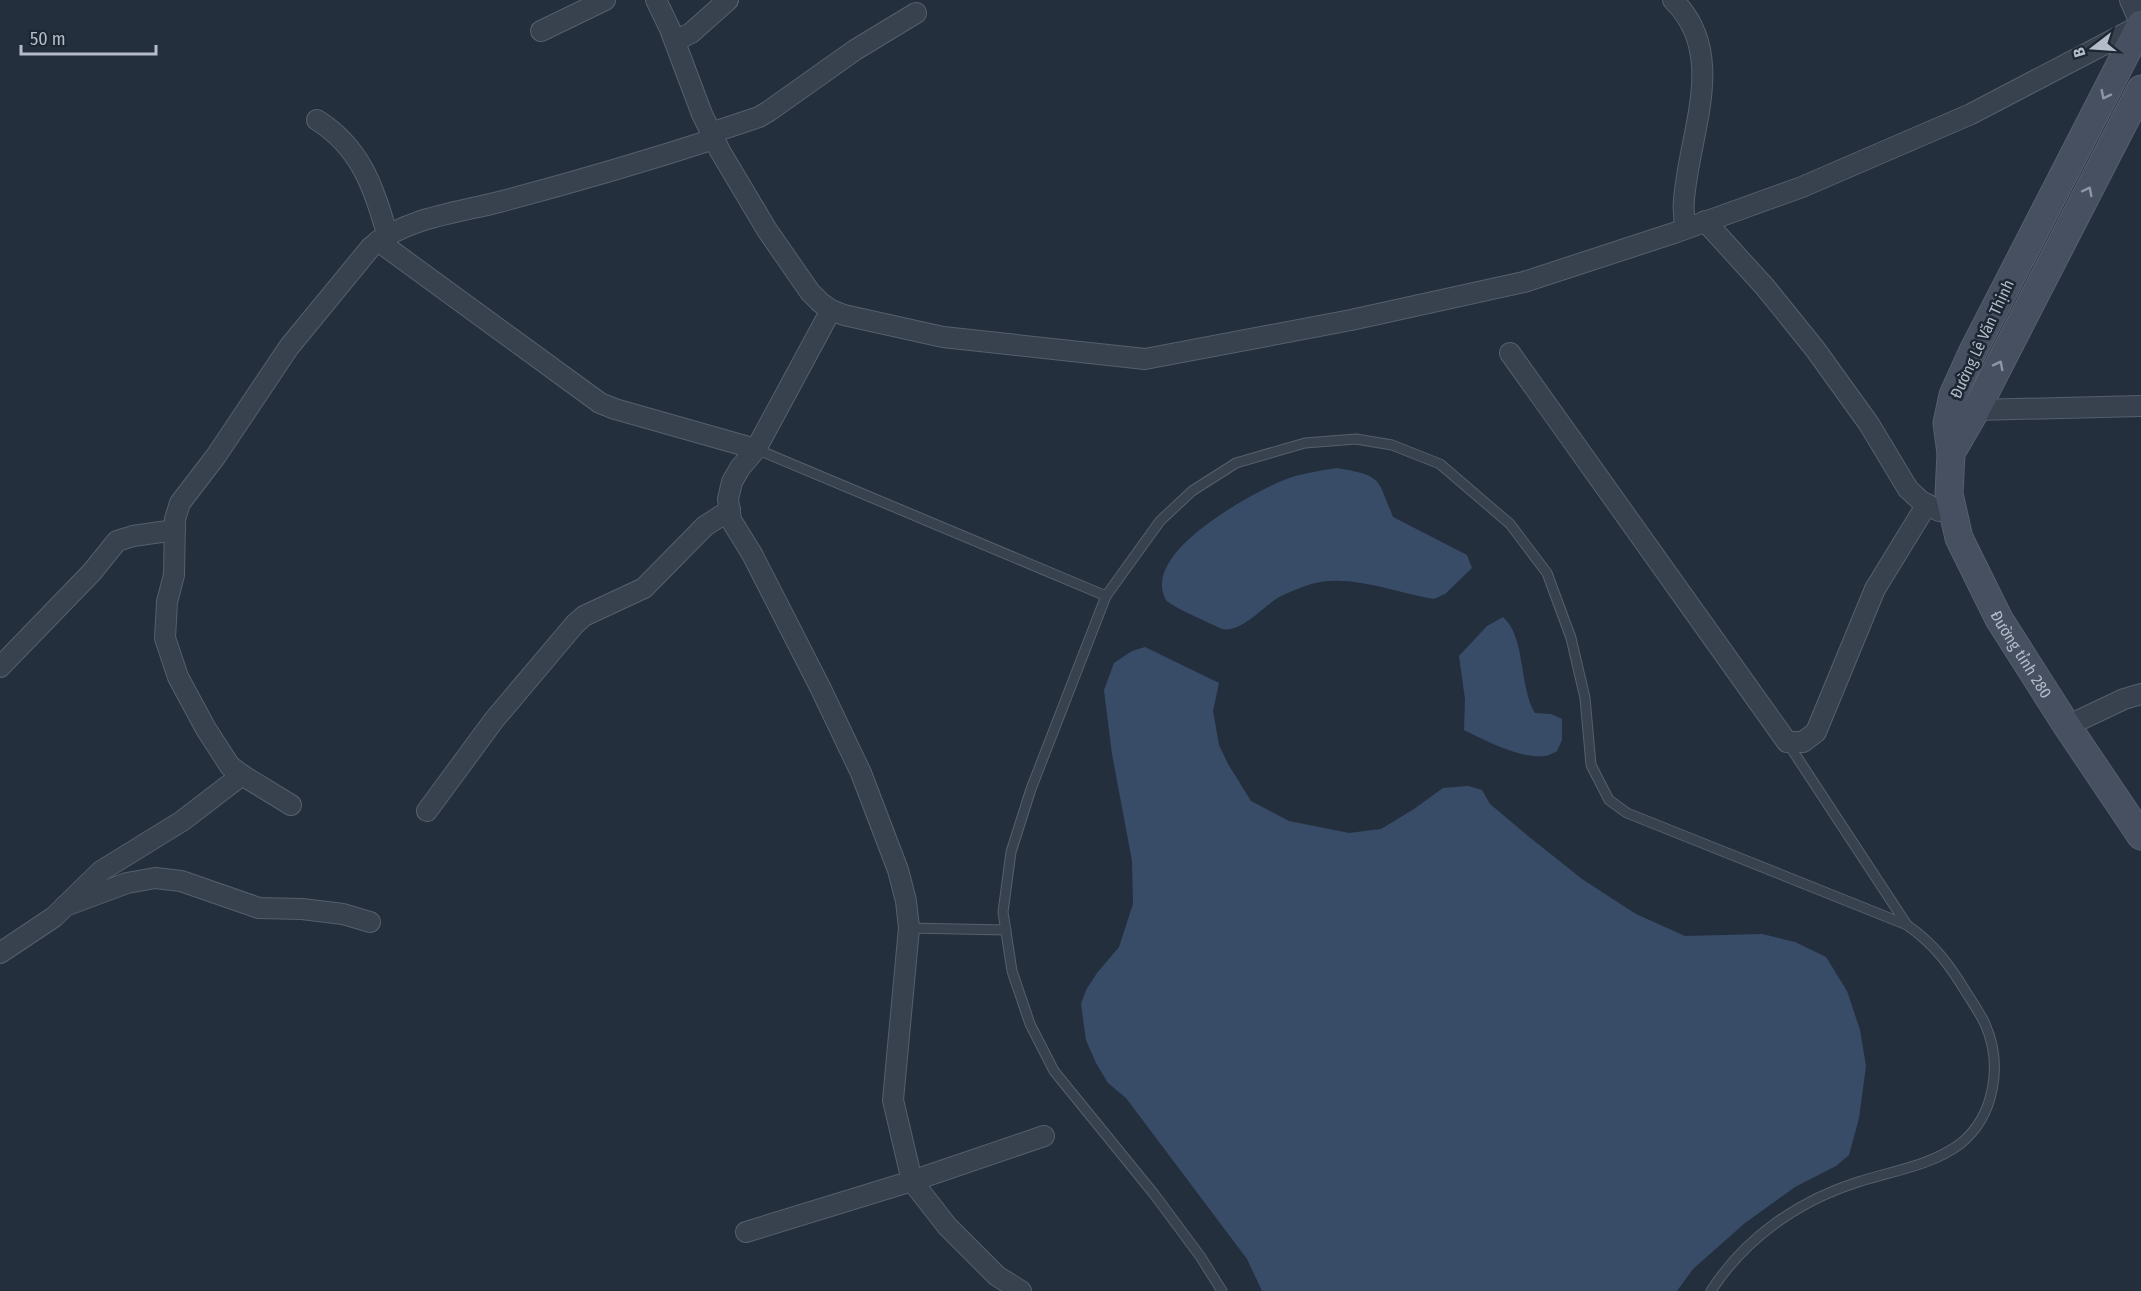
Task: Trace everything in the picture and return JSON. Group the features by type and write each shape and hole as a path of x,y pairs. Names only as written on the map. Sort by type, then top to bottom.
{"main road":[{"name":"Đường Lê Văn Thịnh","path":"1951,453 1947,423 1953,395 1972,353 2141,25"},
{"name":"Đường Lê Văn Thịnh","path":"1951,453 1976,410 2141,89"},
{"name":"Đường tỉnh 280","path":"1951,453 1949,494 1959,538 2000,619 2067,726 2141,836"}],"street":[{"path":"541,31 605,0"},
{"path":"656,0 675,41 712,136 789,264 821,303 831,310 943,337 1145,359 1351,320 1524,282 1803,187 1971,114 2141,25 2130,0"},
{"path":"675,41 691,33 728,0"},
{"path":"1673,0 1691,22 1702,55 1702,94 1682,204 1686,228"},
{"path":"291,805 230,766 206,729 178,677 165,638 167,602 174,575 175,519 180,503 216,456 290,347 370,247 383,237 438,216 620,170 759,117 855,50 916,13"},
{"path":"316,120 335,132 356,156 376,194 383,237 600,403 756,449"},
{"path":"1705,221 1766,287 1815,349 1869,424 1908,489 1927,504 1954,520"},
{"path":"831,310 756,449 732,482 728,500 729,510 731,520 752,554 820,687 870,793 898,870 909,928 893,1100 912,1181 947,1226 997,1276 1021,1291"},
{"path":"1510,353 1787,742 1803,742 1815,732 1875,589 1927,504"},
{"path":"1976,410 2141,406"},
{"path":"427,811 494,720 575,624 584,616 644,588 705,526 729,510"},
{"path":"0,667 92,572 117,541 133,536 175,530"},
{"path":"2067,726 2124,699 2141,694"},
{"path":"0,953 54,917 102,871 182,821 242,775"},
{"path":"65,906 127,883 155,878 181,881 259,908 302,909 343,914 370,922"},
{"path":"746,1232 912,1181 1044,1136"}],"lane":[{"path":"1222,1291 1200,1256 1154,1194 1054,1071 1030,1023 1012,971 1003,912 1011,852 1031,789 1106,596 1160,520 1192,491 1236,464 1305,443 1356,439 1392,445 1440,464 1510,524 1546,573 1571,638 1585,699 1591,765 1609,800 1627,813 1907,925 1926,939 1950,966 1985,1023 1991,1042 1995,1070 1990,1100 1980,1123 1960,1144 1936,1158 1856,1182 1809,1201 1765,1230 1725,1270 1711,1291"},
{"path":"756,449 1106,596"},
{"path":"1787,742 1907,925"},
{"path":"909,928 1006,930"}],"water":[{"path":"1337,468 1362,473 1376,480 1393,517 1467,555 1472,568 1445,594 1434,599 1349,581 1315,583 1281,596 1245,623 1230,629 1222,629 1166,600 1162,582 1168,564 1182,546 1200,529 1244,500 1279,482 1300,475"},
{"path":"1503,617 1515,637 1526,690 1535,713 1551,714 1562,719 1562,740 1557,751 1547,756 1514,752 1464,730 1465,699 1459,656 1487,626"},
{"path":"1145,647 1219,683 1213,711 1219,745 1228,764 1251,801 1289,821 1349,833 1381,829 1443,788 1468,786 1482,790 1490,804 1528,836 1582,879 1636,914 1685,936 1762,934 1795,942 1826,957 1847,991 1860,1030 1866,1066 1859,1118 1849,1155 1836,1166 1795,1187 1745,1223 1693,1269 1677,1291 1262,1291 1247,1259 1126,1098 1108,1083 1086,1040 1081,1004 1086,990 1097,973 1119,947 1133,904 1132,861 1112,754 1104,690 1114,663 1132,651"}]}
